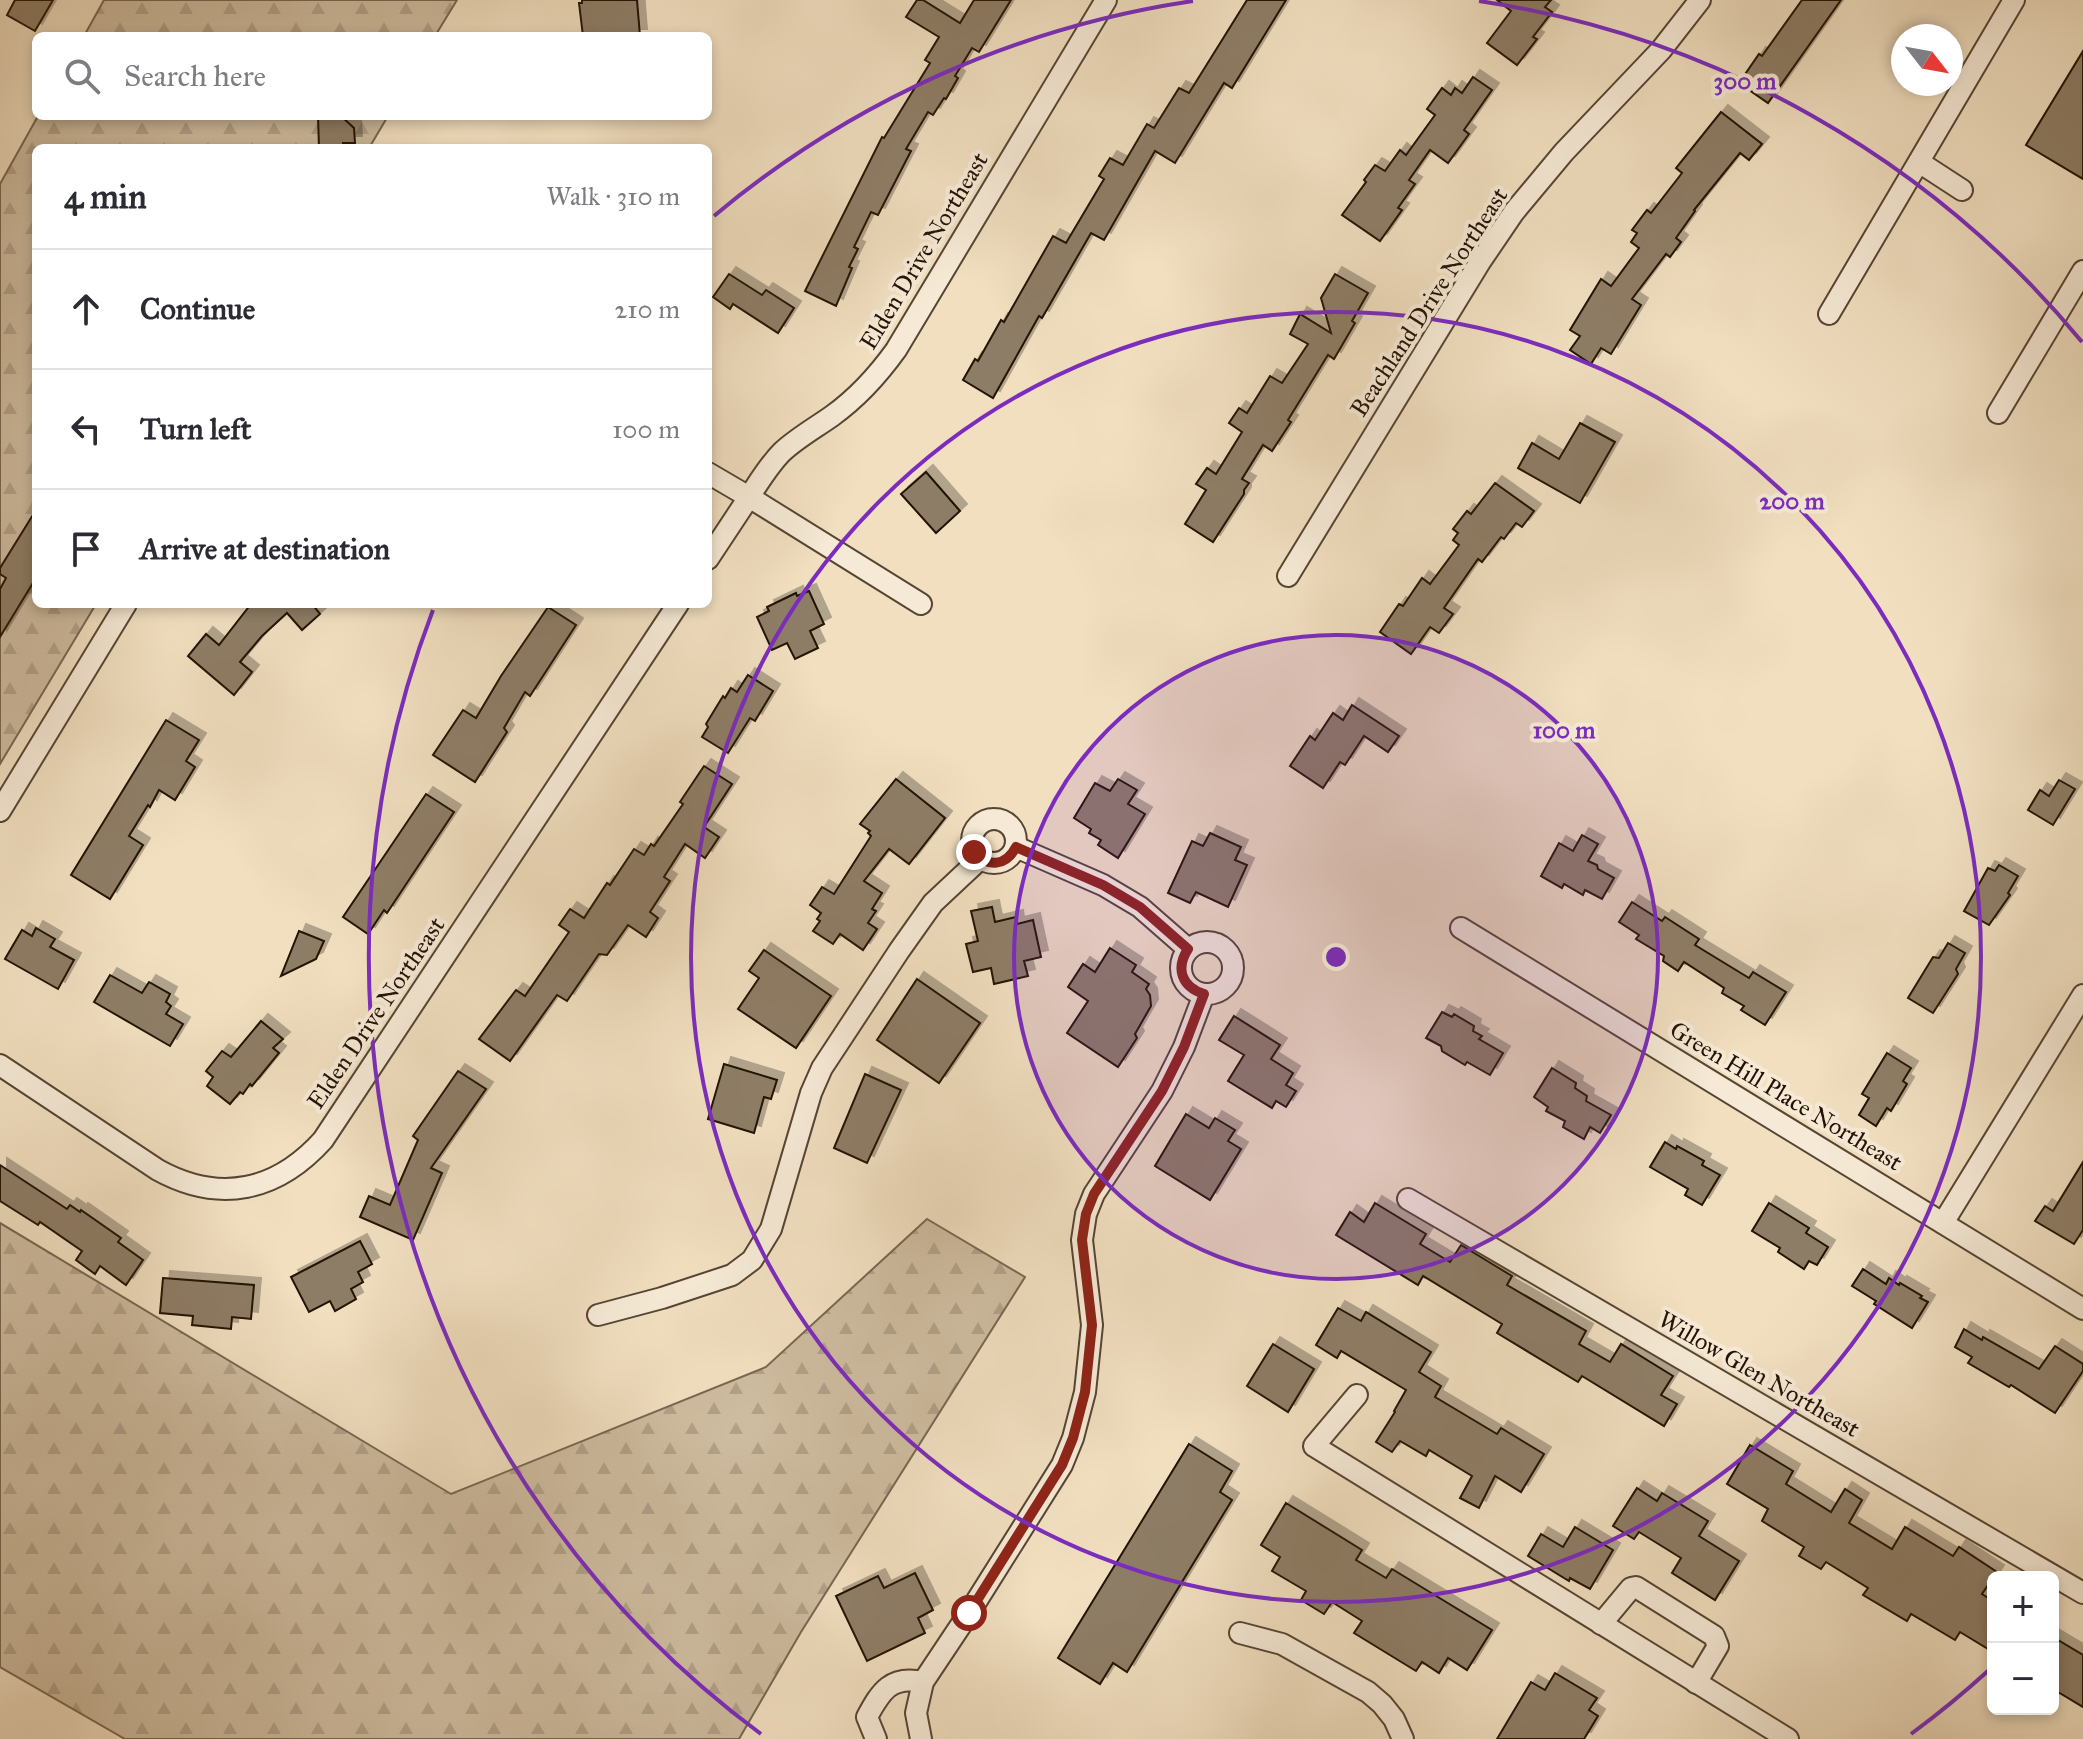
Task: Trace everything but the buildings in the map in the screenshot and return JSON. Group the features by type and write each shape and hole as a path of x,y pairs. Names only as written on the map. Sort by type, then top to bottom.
{"street":[{"name":"Elden Drive Northeast","path":"712,553 781,453 856,396 896,350 1106,0"},
{"name":"Beachland Drive Northeast","path":"1288,576 1480,262 1514,212 1564,152 1661,50 1700,0"},
{"path":"1829,314 2014,0"},
{"path":"1919,162 1962,190"},
{"path":"1998,413 2083,271"},
{"path":"712,475 921,604"},
{"path":"0,811 124,608"},
{"name":"Elden Drive Northeast","path":"0,1065 175,1179 206,1188 235,1189 266,1182 294,1168 323,1140 675,608"},
{"path":"992,819 1008,823 1017,839 1012,855 997,863 980,859 972,844 977,827 992,819"},
{"path":"1016,847 1103,885 1140,907 1188,949"},
{"path":"598,1315 732,1275 752,1260 771,1229 811,1093 822,1068 933,903 980,859"},
{"name":"Green Hill Place Northeast","path":"1461,928 2083,1309"},
{"path":"1205,941 1215,942 1230,954 1233,973 1223,989 1204,994 1187,985 1180,967 1188,949 1205,941"},
{"path":"921,1739 916,1713 923,1682 1062,1465 1073,1438 1085,1392 1092,1325 1082,1240 1086,1214 1094,1194 1162,1091 1184,1047 1204,994"},
{"path":"1943,1223 2083,995"},
{"name":"Willow Glen Northeast","path":"1408,1199 2083,1593"},
{"path":"1357,1395 1314,1446 1788,1739"},
{"path":"1601,1624 1631,1588 1636,1587 1714,1636 1718,1646 1696,1683"},
{"path":"1240,1633 1282,1644 1368,1692 1394,1719 1403,1739"},
{"path":"876,1739 867,1717 878,1695 894,1682 910,1679 923,1682"}],"green space":[{"path":"104,0 457,0 437,32 86,32"},
{"path":"36,120 386,120 371,144 32,144 32,608 94,608 0,764 0,184"},
{"path":"927,1219 1025,1277 801,1632 739,1739 125,1739 0,1667 0,1223 451,1494 766,1367"}],"route":[{"path":"969,1613 1062,1465 1073,1438 1085,1392 1092,1325 1082,1240 1086,1214 1094,1194 1162,1091 1184,1047 1204,994 1187,985 1182,977 1180,967 1188,949 1140,907 1103,885 1016,847 1005,861 997,863 988,863 974,852"}]}
